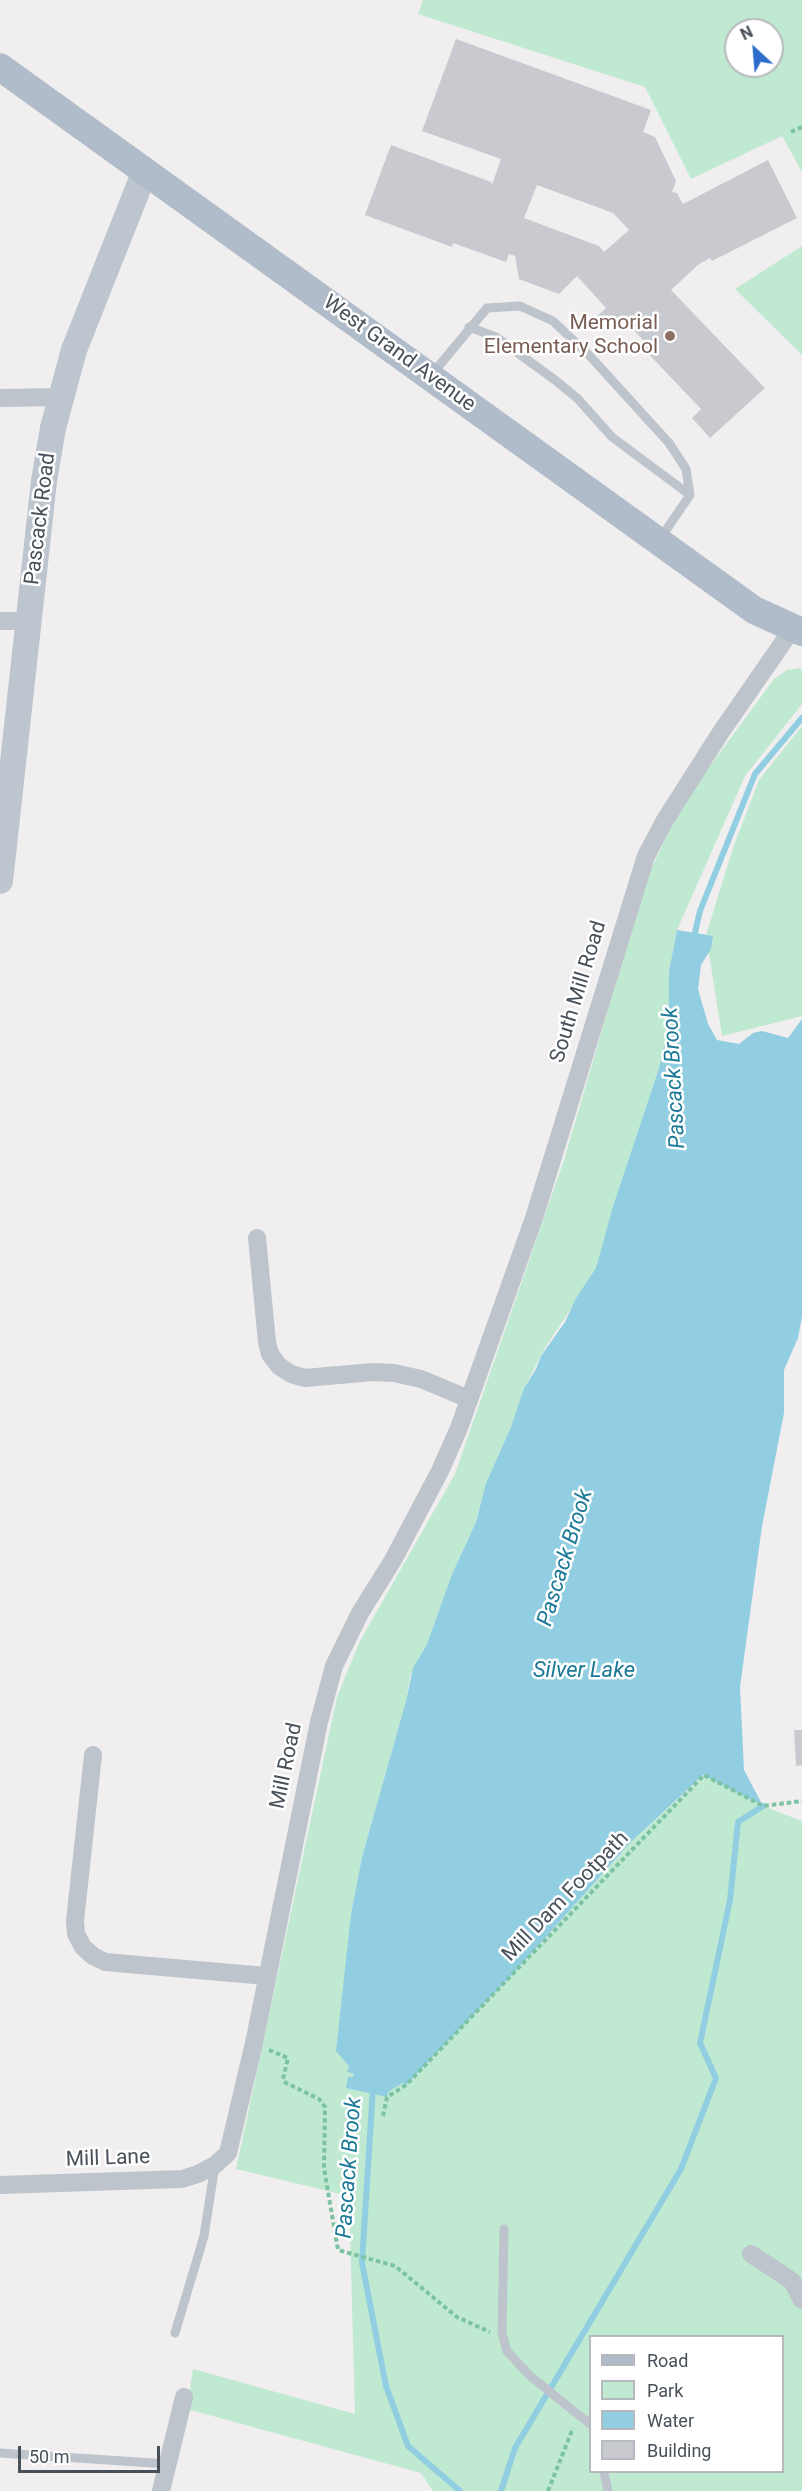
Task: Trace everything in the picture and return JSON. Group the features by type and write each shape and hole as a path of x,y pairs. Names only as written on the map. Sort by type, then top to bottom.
{"main road":[{"name":"West Grand Avenue","path":"0,67 754,610 799,635"}],"street":[{"name":"Pascack Road","path":"0,881 2,842 44,482 60,397 86,318 145,171"},
{"path":"0,398 60,397"},
{"path":"0,621 28,621"},
{"name":"South Mill Road","path":"468,1399 534,1218 646,856 665,820 721,732 799,635"},
{"path":"257,1238 267,1342 270,1354 279,1366 291,1374 305,1378 373,1372 394,1373 421,1379 468,1399"},
{"name":"Mill Road","path":"215,2165 228,2153 235,2133 319,1722 334,1665 360,1613 393,1560 441,1471 468,1399"},
{"path":"93,1755 75,1921 76,1934 83,1947 93,1956 105,1962 266,1976"},
{"name":"Mill Lane","path":"0,2185 182,2179 215,2165"},
{"path":"751,2254 792,2281 802,2300"},
{"path":"161,2491 184,2397"}],"lane":[{"path":"430,377 487,308 520,306 553,321 589,355 669,442 686,469 690,495 659,541"},
{"path":"469,327 496,337 555,380 578,399 612,437 690,495"},
{"path":"175,2333 204,2236 215,2165"},
{"path":"504,2229 504,2338 507,2351 529,2375 589,2422"},
{"path":"0,2453 168,2464"},
{"path":"604,2473 608,2491"}],"path":[{"path":"791,132 802,128"},
{"name":"Mill Dam Footpath","path":"383,2116 387,2097 406,2085 704,1775 763,1806 802,1801"},
{"path":"254,2043 288,2058 283,2079 286,2083 319,2099 325,2107 324,2168 338,2250 395,2266 457,2317 504,2338"},
{"path":"548,2491 575,2424"}],"green space":[{"path":"423,0 802,0 802,172 782,136 691,179 645,87 418,14"},
{"path":"802,246 802,355 735,289"},
{"path":"800,668 802,671 802,704 745,776 677,930 669,971 669,1022 659,1068 613,1206 595,1272 545,1348 524,1388 511,1427 486,1483 476,1522 452,1574 427,1644 411,1673 406,1701 362,1857 351,1914 345,1982 349,2066 354,2074 353,2078 388,2092 403,2083 406,2085 511,1976 629,1844 704,1775 763,1806 802,1821 802,2491 433,2491 421,2473 187,2409 193,2369 355,2414 349,2196 236,2169 337,1697 360,1641 455,1474 564,1160 647,877 683,803 774,679 787,670"},
{"path":"802,726 802,1016 722,1036 706,935 733,848 759,780"}],"water":[{"name":"Silver Lake","path":"677,930 713,936 711,949 701,965 698,989 708,1024 717,1040 739,1044 753,1033 762,1031 788,1038 802,1019 802,1317 798,1338 784,1370 784,1413 762,1526 740,1687 744,1770 763,1806 703,1775 629,1844 511,1976 406,2085 403,2083 388,2092 387,2097 346,2088 348,2077 353,2077 354,2074 347,2072 349,2066 336,2051 351,1914 362,1857 406,1701 413,1668 427,1644 452,1574 476,1522 486,1483 511,1427 524,1388 541,1356 565,1322 575,1300 596,1268 613,1206 659,1068 669,1022 669,971"}],"building":[{"path":"456,39 651,110 643,132 655,137 676,181 672,192 677,193 683,204 768,160 797,218 712,261 710,258 699,264 671,290 765,388 710,438 692,418 701,409 641,346 645,342 621,317 603,332 592,321 606,308 577,276 559,294 519,279 515,256 509,254 506,262 453,243 452,247 365,215 391,145 491,182 492,185 501,159 422,131","holes":["537,185 613,213 629,230 604,252 599,246 524,218"]},
{"path":"794,1730 802,1730 802,1765 796,1766"}],"waterway":[{"name":"Pascack Brook","path":"693,941 700,911 755,774 802,718"},
{"path":"501,2491 515,2448 681,2169 716,2078 700,2043 730,1900 738,1822 763,1806"},
{"name":"Pascack Brook","path":"373,2088 362,2263 386,2386 408,2446 460,2491"}],"place":[{"name":"Memorial Elementary School","path":"670,336"}]}
